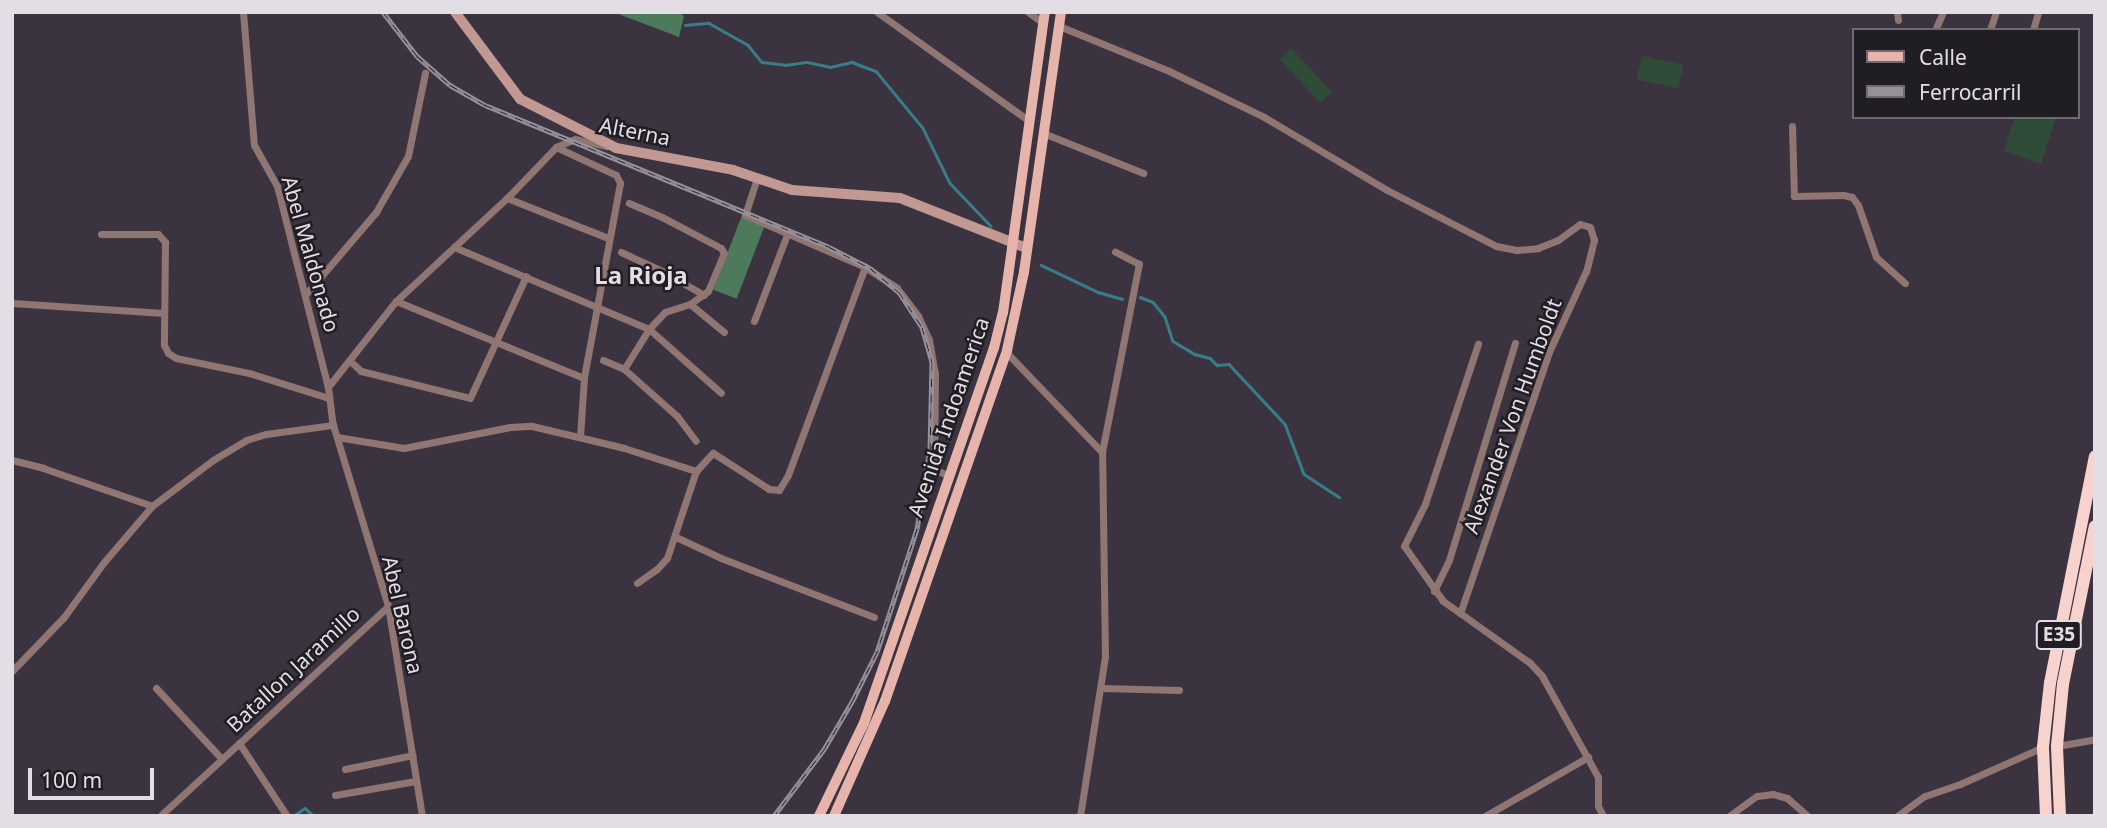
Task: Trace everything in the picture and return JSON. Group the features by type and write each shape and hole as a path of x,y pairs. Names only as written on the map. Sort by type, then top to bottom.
{"highway":[{"name":"E35","path":"2046,816 2043,747 2049,684 2095,456"},
{"name":"E35","path":"2060,816 2057,746 2063,684 2095,526"}],"main road":[{"name":"Avenida Indoamerica","path":"834,816 885,701 1006,352 1024,272 1061,12"},
{"name":"Avenida Indoamerica","path":"818,816 864,723 994,348 1044,18"},
{"path":"972,413 984,418"}],"street":[{"name":"Abel Maldonado","path":"243,12 254,145 277,186 328,387 333,425"},
{"path":"455,12 520,99 616,148"},
{"path":"877,12 1029,121"},
{"path":"1028,12 1044,18"},
{"name":"Alexander Von Humboldt","path":"1059,26 1169,71 1264,117 1387,190 1496,246 1517,250 1538,248 1558,240 1580,224 1590,227 1594,240 1586,271 1549,352 1461,613"},
{"path":"306,294 376,212 408,156 425,72"},
{"path":"1792,126 1794,197 1852,197 1858,205 1876,257 1905,283"},
{"path":"1043,133 1143,173"},
{"name":"Alterna","path":"556,147 575,139 733,170 804,192 900,198 1026,248"},
{"path":"328,387 396,301 507,198 556,147 619,178 584,379 580,437"},
{"path":"757,178 744,214 865,267 897,288 923,325 935,373 934,469 949,476"},
{"path":"507,198 608,238"},
{"path":"624,369 649,329 665,312 690,304 704,295 724,258 721,248 629,203"},
{"path":"754,321 788,232"},
{"path":"101,233 162,237 165,242 164,345 168,353 176,358 249,373 329,398"},
{"path":"454,247 649,329 721,393"},
{"path":"621,252 704,295"},
{"path":"1080,816 1105,657 1102,452 1139,264 1115,252"},
{"path":"637,583 667,558 696,471 713,453 769,489 782,487 865,267"},
{"path":"350,361 362,371 464,399 470,398 526,276"},
{"path":"396,301 584,379"},
{"path":"12,303 164,313"},
{"path":"690,304 724,332"},
{"path":"1434,591 1449,560 1515,343"},
{"path":"1478,344 1425,504 1404,546 1443,601 1536,669 1598,777 1598,806 1603,816"},
{"path":"994,348 1006,352 1102,452"},
{"path":"603,360 624,369 677,416 696,441"},
{"path":"12,671 64,617 104,562 152,506 213,460 246,440 266,434 333,425"},
{"name":"Abel Barona","path":"333,425 388,606 422,816"},
{"path":"337,437 404,448 520,425 580,437 696,471"},
{"path":"12,460 152,506"},
{"path":"676,537 722,558 874,617"},
{"name":"Batallon Jaramillo","path":"160,816 388,606"},
{"path":"156,688 222,759"},
{"path":"1102,688 1179,690"},
{"path":"2057,746 2095,738"},
{"path":"239,743 287,816"},
{"path":"1897,816 1925,796 1960,784 2043,747"},
{"path":"345,769 413,755"},
{"path":"1485,816 1588,757"},
{"path":"335,795 416,781"},
{"path":"1730,816 1757,796 1773,794 1787,798 1808,816"}],"green space":[{"path":"613,12 679,12 684,16 679,37"},
{"path":"1291,48 1332,92 1320,103 1279,59"},
{"path":"1642,56 1683,65 1678,88 1637,79"},
{"path":"2014,119 2055,119 2041,164 2004,151"},
{"path":"742,215 765,224 737,299 713,290"}],"waterway":[{"path":"685,25 709,23 748,45 762,62 785,65 807,62 830,67 852,62 876,71 923,128 950,183 991,226"},
{"path":"1041,265 1098,292 1122,299"},
{"path":"1140,297 1153,302 1165,317 1173,341 1195,354 1210,358 1217,365 1229,364 1285,424 1304,474 1339,497"},
{"path":"293,816 305,808 314,816"}],"railway":[{"path":"383,12 417,56 450,85 485,105 829,247 870,268 899,292 922,327 932,363 930,449 917,529 877,652 825,748 774,816"}],"district":[{"name":"La Rioja","path":"641,275"}]}
